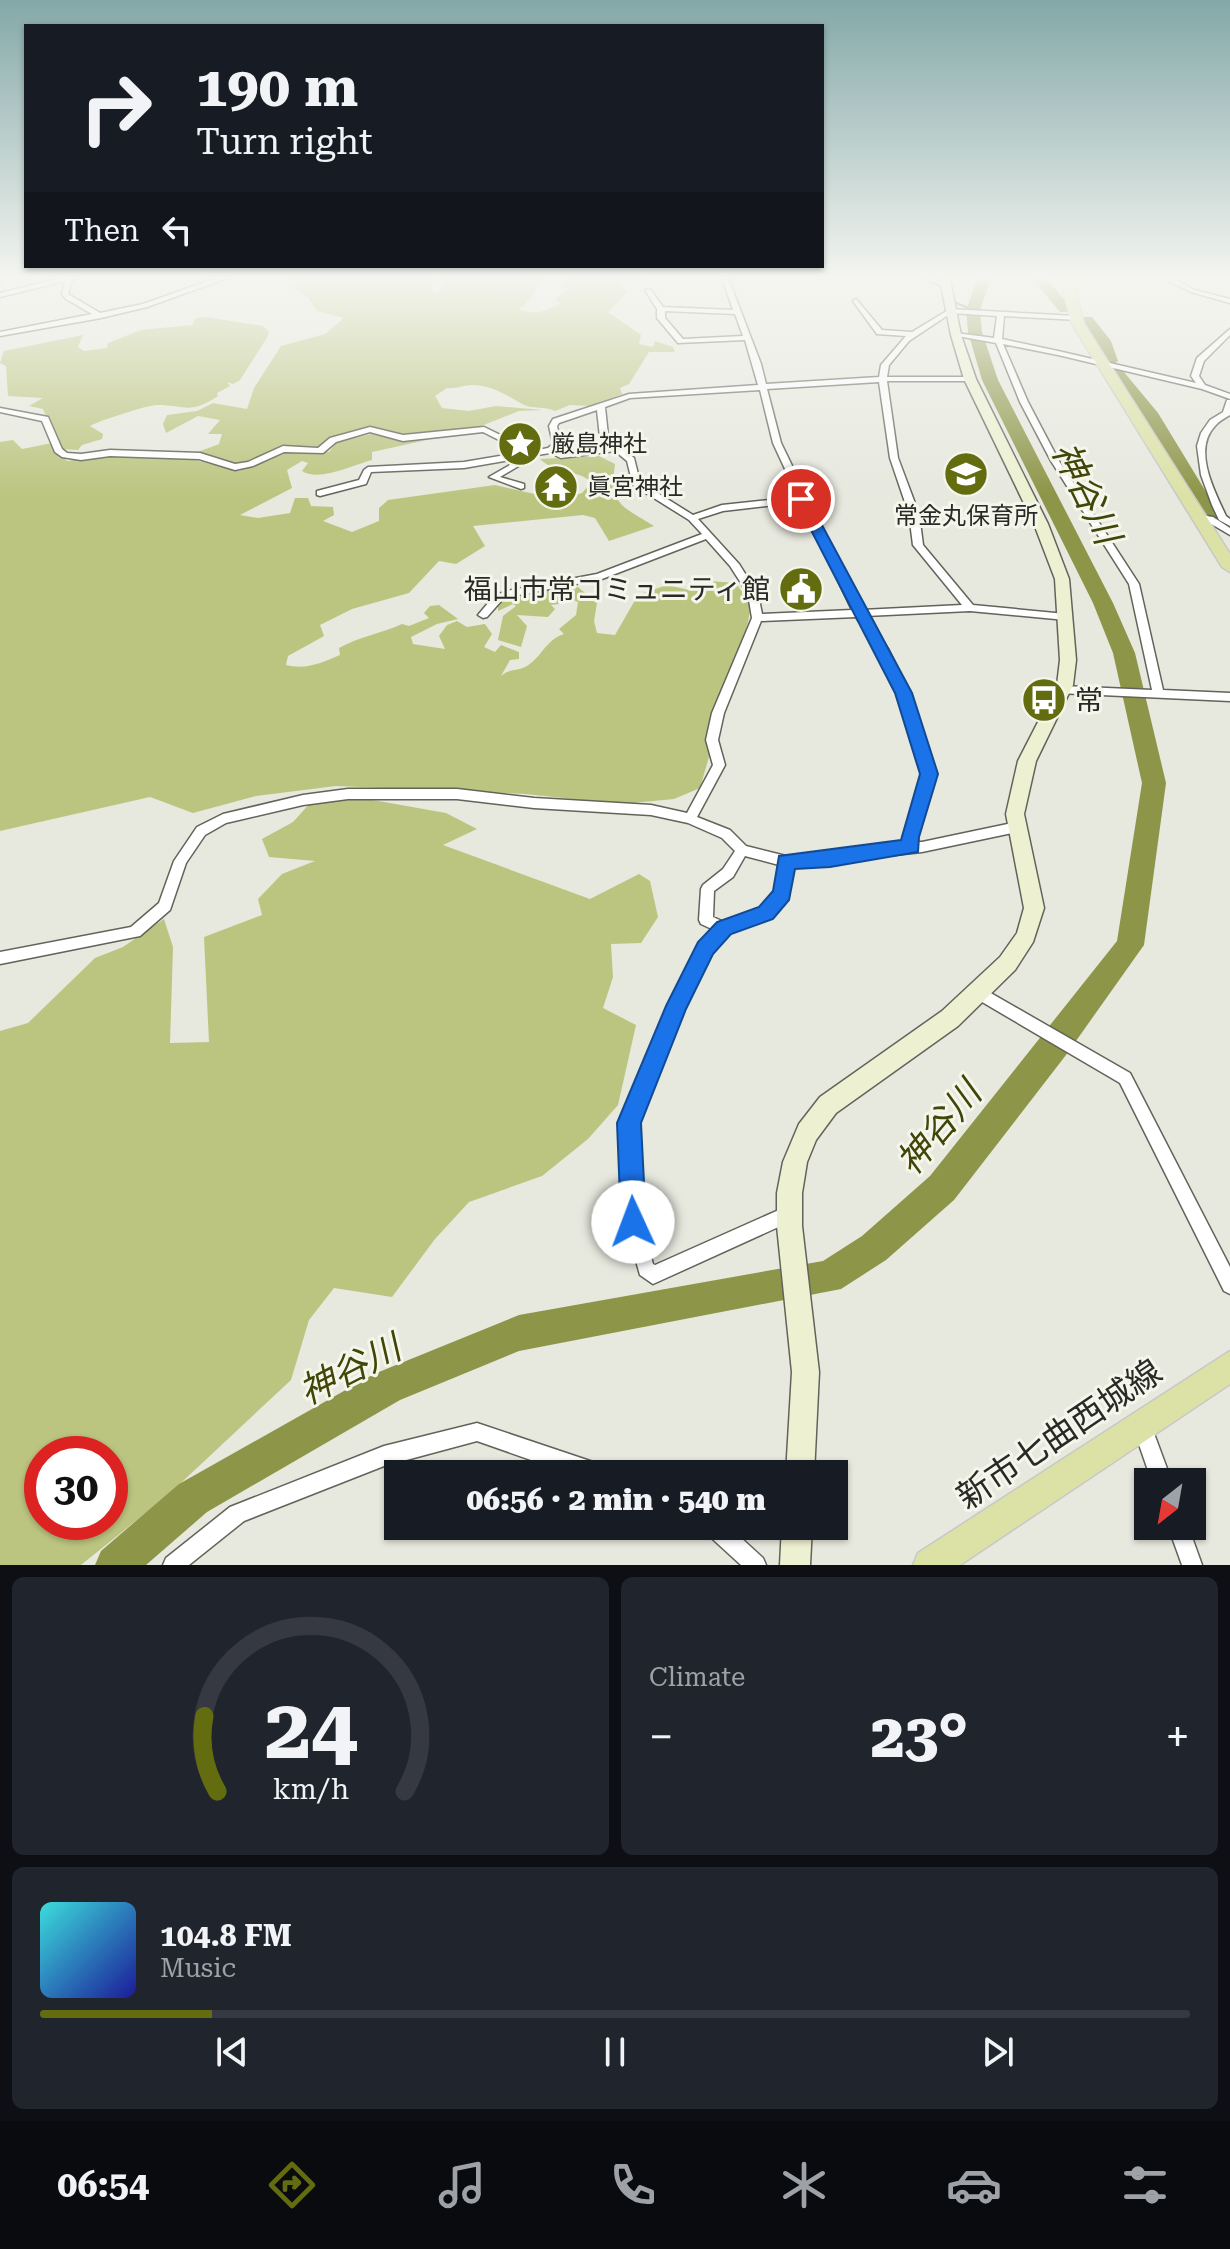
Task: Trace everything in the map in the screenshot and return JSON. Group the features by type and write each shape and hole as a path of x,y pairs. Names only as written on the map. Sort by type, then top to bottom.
{"main road":[{"path":"1093,348 1230,567"},
{"name":"新市七曲西城線","path":"930,1565 1230,1366"}],"street":[{"path":"750,348 777,443 801,499 859,614 883,649 904,693 926,759 929,774 909,837 912,846"},
{"path":"897,348 883,379 897,470 914,514 918,545 970,608"},
{"path":"801,1460 806,1359 789,1244 790,1213 792,1170 813,1120 828,1105 982,994 1019,951 1033,923 1034,908 1015,814 1027,761 1062,690 1068,660 1062,579 1041,524 970,379 960,348"},
{"path":"1001,348 1024,402 1055,461 1134,584 1158,693"},
{"path":"1036,348 1201,385 1230,400 1227,413 1213,419 1201,443 1201,465 1222,518 1230,523"},
{"path":"1201,385 1195,376 1200,360 1212,348"},
{"path":"320,493 363,482 368,470 464,465 551,450 557,444 553,426 556,421 629,396 883,379 970,379"},
{"path":"601,407 604,437 631,460 636,483 692,518 734,564 753,594 757,618 718,713 712,740 719,765 690,819"},
{"path":"0,410 45,419 58,450 73,456 110,453 200,456 235,467 250,464 283,449 320,451 333,440 370,429 403,438 484,429 534,454"},
{"path":"551,450 561,455 573,455 615,448"},
{"path":"521,486 495,481 493,477 534,454"},
{"path":"692,518 722,508 801,499"},
{"path":"1200,518 1210,519 1230,532"},
{"path":"483,615 498,598 511,593 599,577 708,535"},
{"path":"757,618 970,608 1066,617"},
{"path":"1062,690 1096,694 1230,697"},
{"path":"0,958 135,932 155,919 165,906 180,861 201,831 223,819 303,800 348,794 457,794 534,803 651,810 690,819 726,834 742,850 786,861 830,859 1017,827"},
{"path":"724,928 706,920 708,889 728,873 742,850"},
{"path":"786,861 782,894 766,913 724,928 706,948 677,1006 629,1123 633,1222 646,1269 653,1275 790,1213"},
{"path":"982,994 1125,1078 1230,1285"},
{"path":"1141,1424 1157,1468"},
{"path":"173,1565 237,1514 371,1461 477,1432 558,1460"},
{"path":"728,1540 756,1565"},
{"path":"795,1565 796,1540"},
{"path":"1183,1540 1192,1565"}],"green space":[{"path":"19,348 80,348 84,351 107,348 260,348 240,380 233,384 227,382 230,386 217,393 218,396 188,408 167,405 134,410 90,426 103,434 102,439 82,445 78,450 60,449 43,409 29,406 43,398 8,396 6,366 0,363 4,351"},
{"path":"280,348 673,348 675,352 649,352 629,384 620,388 622,394 590,406 570,405 555,411 531,407 479,385 447,388 435,396 442,408 469,411 496,406 543,410 519,411 481,426 416,435 361,429 333,437 316,449 295,447 237,464 198,452 219,444 222,434 208,434 220,420 198,416 166,433 163,424 167,415 197,411 213,403 247,409 254,388"},
{"path":"376,433 402,442 427,440 372,452 372,460 327,474 302,471 308,463 302,461 287,470 292,488 240,515 258,518 290,513 295,498 308,498 311,506 333,507 334,515 323,521 352,532 379,521 379,508 388,500 495,485 561,500 582,493 592,482 552,467 540,459 599,456 615,464 614,488 620,503 654,526 609,541 595,518 583,515 473,526 485,546 456,564 439,561 409,593 352,609 320,625 324,636 288,656 286,665 307,666 326,661 340,655 339,648 355,641 429,618 424,613 430,606 439,605 458,619 437,624 411,637 413,644 445,649 439,636 447,625 457,621 467,627 485,624 492,634 484,647 495,652 501,645 519,652 519,659 510,660 501,676 530,664 552,641 564,634 559,629 576,615 578,602 564,596 559,604 551,605 555,609 548,617 517,615 527,626 521,647 498,640 503,616 516,606 513,604 498,611 498,600 508,596 578,587 597,603 594,621 597,633 615,635 638,595 667,585 689,590 695,580 736,583 751,605 700,788 674,799 621,804 525,794 336,786 256,796 193,813 150,797 0,831 0,442 13,440 22,449 52,443 67,461 104,456 182,457 239,471 282,452 329,452 337,442"},
{"path":"356,797 446,813 477,829 443,845 590,899 639,874 650,881 658,917 641,943 611,944 613,977 603,1008 636,1025 618,1105 588,1139 542,1176 469,1202 435,1239 392,1297 334,1288 309,1320 291,1380 168,1495 128,1527 128,1436 24,1436 24,1540 112,1540 81,1565 0,1565 0,1031 28,1023 95,958 123,947 164,919 173,947 170,1043 209,1042 204,937 262,915 258,899 282,874 315,861 269,857 262,839 293,822 312,801"}],"waterway":[{"name":"神谷川","path":"115,1565 193,1498 387,1387 519,1333 829,1277 874,1248 942,1188 1056,1045 1130,945 1154,783 1124,653 1103,603 990,380 980,348"},
{"path":"1106,348 1110,361"},
{"path":"1114,369 1150,413 1207,508 1230,527"}],"place":[{"name":"厳島神社","path":"520,444"},
{"name":"常金丸保育所","path":"966,474"},
{"name":"眞宮神社","path":"556,487"},
{"name":"福山市常コミュニティ館","path":"801,589"},
{"name":"常","path":"1044,700"}],"route":[{"path":"633,1222 629,1123 677,1006 706,948 724,928 766,913 782,894 786,861 830,859 912,846 909,837 929,774 904,693 883,649 859,614 801,499"}]}
